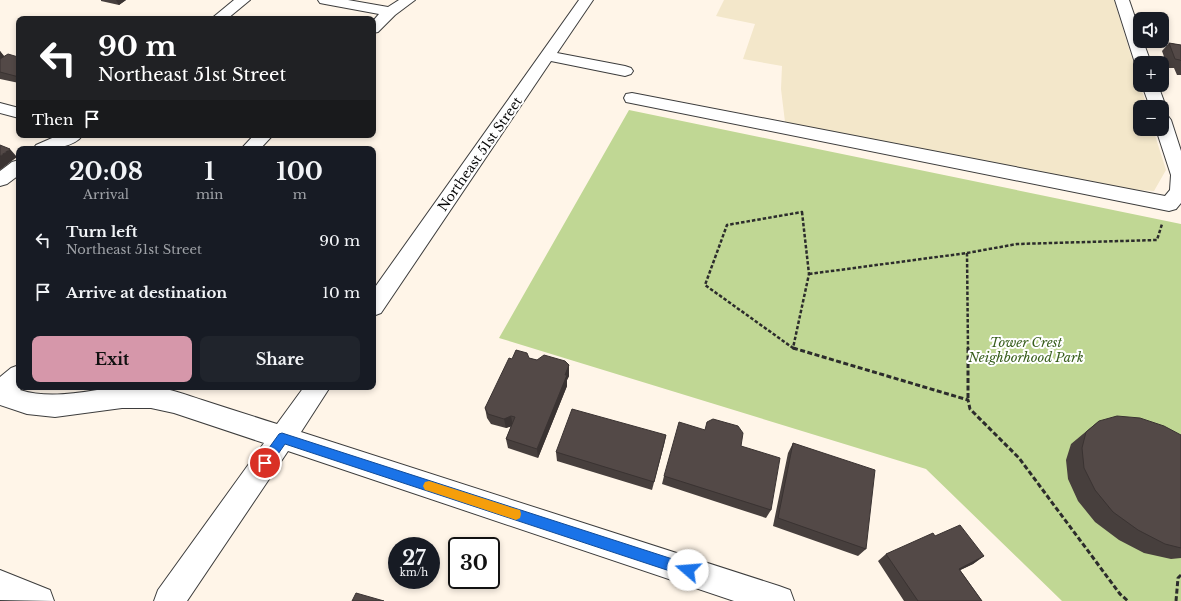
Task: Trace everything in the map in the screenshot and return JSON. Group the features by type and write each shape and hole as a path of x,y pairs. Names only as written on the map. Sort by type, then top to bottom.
{"street":[{"path":"222,16 243,0"},
{"path":"325,0 390,12"},
{"path":"376,25 390,12 408,0"},
{"name":"Northeast 51st Street","path":"376,303 586,0"},
{"path":"1122,0 1141,56"},
{"path":"547,56 625,71"},
{"path":"632,98 1169,204 1180,192 1180,175 1167,136"},
{"path":"0,108 16,112"},
{"path":"49,146 67,138"},
{"path":"253,146 261,138"},
{"path":"0,180 16,168"},
{"path":"16,378 0,394 27,403 55,406 122,397 151,397 174,402 779,601"},
{"path":"169,601 316,390"},
{"path":"0,585 7,586 40,601"}],"path":[{"path":"809,274 967,253 1017,244 1157,240 1169,204"},
{"path":"793,348 809,274 802,212 727,226 704,285 793,348 968,400"},
{"path":"967,253 968,400 970,409 1019,458 1086,546 1120,594 1128,601"},
{"path":"1176,601 1178,578 1181,575"}],"shaded area":[{"path":"724,0 1114,0 1133,62 1133,92 1142,92 1145,100 1133,100 1133,136 1155,136 1166,170 1154,191 1127,189 785,122 781,89 782,66 743,59 755,24 716,16"}],"green space":[{"name":"Tower Crest Neighborhood Park","path":"629,110 1181,224 1181,601 1062,601 926,469 499,338"}],"building":[{"path":"1169,43 1181,45 1181,61 1175,59"},
{"path":"8,54 16,56 16,76 0,72 0,59"},
{"path":"0,145 10,149 0,156"},
{"path":"516,350 527,353 529,358 537,360 544,355 565,361 569,365 565,375 567,375 537,449 506,439 515,417 511,416 504,419 488,414 485,408 509,358 512,359"},
{"path":"572,409 666,435 654,482 556,452"},
{"path":"1117,416 1140,418 1164,426 1181,435 1181,548 1165,544 1138,530 1113,512 1095,490 1084,468 1082,448 1086,432 1099,421"},
{"path":"713,419 738,426 743,433 741,446 780,458 771,510 664,476 679,422 705,430 707,422"},
{"path":"793,443 875,470 866,549 778,518"},
{"path":"960,525 984,556 959,569 982,601 918,601 886,554 933,533 935,536"},
{"path":"356,593 384,601 352,601"}],"slow traffic":[{"path":"429,486 516,514"}],"route":[{"path":"265,463 282,438 688,570"}]}
